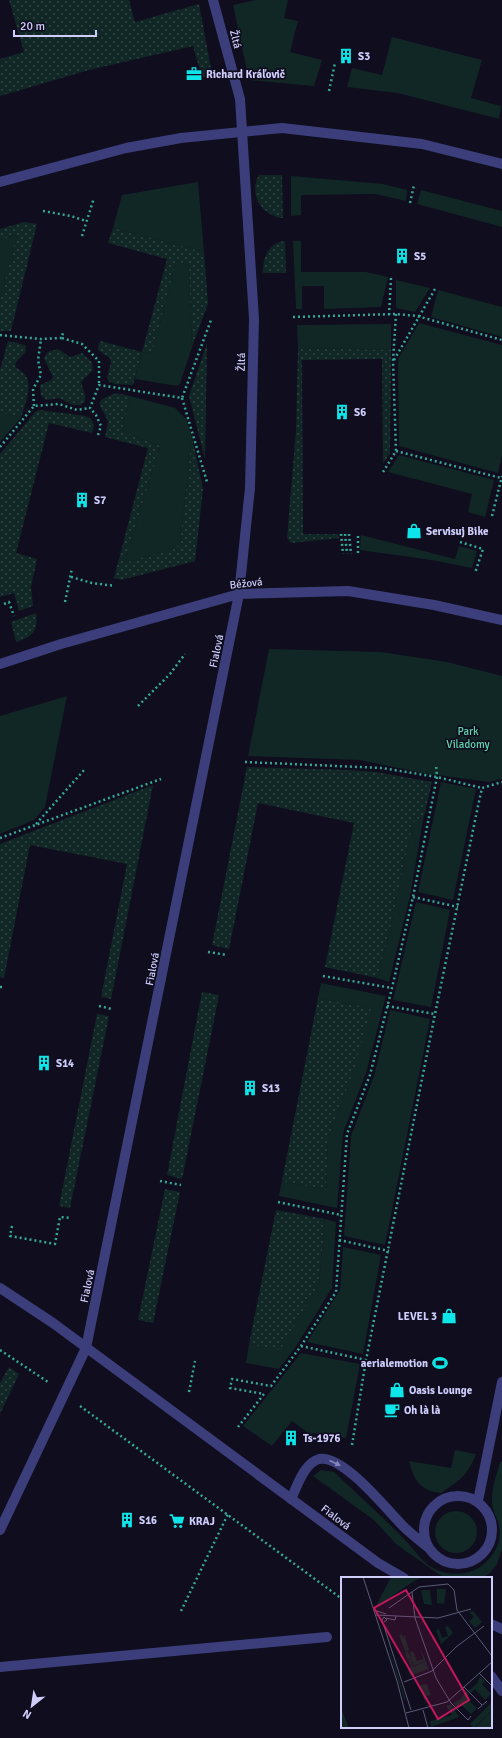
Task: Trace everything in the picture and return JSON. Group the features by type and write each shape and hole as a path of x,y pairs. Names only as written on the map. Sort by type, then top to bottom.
{"street":[{"name":"Žltá","path":"213,0 240,99 254,318 250,488 240,594"},
{"path":"0,182 126,148 181,138 282,128 422,144 502,164"},
{"name":"Béžová","path":"0,664 61,644 240,594 348,591 434,604 502,620"},
{"name":"Fialová","path":"86,1348 240,594"},
{"name":"Fialová","path":"0,1288 53,1323 378,1563 402,1577"},
{"path":"0,1530 86,1348"},
{"path":"478,1501 502,1382"},
{"path":"291,1499 309,1464 319,1459 332,1461 347,1469 404,1527 430,1550 440,1558 451,1563 464,1563 475,1559 484,1550 490,1539 491,1528 488,1516 478,1501 461,1496 450,1497 439,1502 431,1509 426,1519 424,1529 430,1550"},
{"name":"Fialová","path":"378,1563 390,1577"},
{"path":"492,1624 502,1629"},
{"path":"0,1667 327,1637"},
{"path":"492,1677 502,1691"}],"path":[{"path":"329,91 335,63"},
{"path":"410,203 414,185"},
{"path":"82,236 94,198"},
{"path":"43,211 71,216 86,221"},
{"path":"389,315 390,278"},
{"path":"393,361 417,316 434,289"},
{"path":"383,472 396,451 393,361 396,314"},
{"path":"293,317 396,314 417,316 502,340"},
{"path":"207,482 182,398 211,320"},
{"path":"62,338 63,332"},
{"path":"0,335 41,339 62,338 82,344 99,361 99,385 90,408"},
{"path":"0,447 34,406 33,389 41,375 38,360 41,339"},
{"path":"99,385 182,398"},
{"path":"34,406 59,404 77,410 90,408"},
{"path":"90,408 96,415 101,426 98,435"},
{"path":"396,451 502,477 492,516"},
{"path":"341,534 345,554 345,534"},
{"path":"349,534 351,554"},
{"path":"358,534 358,553"},
{"path":"460,542 483,549 475,573"},
{"path":"65,602 72,568"},
{"path":"71,577 92,583 115,586"},
{"path":"4,604 9,602 14,616"},
{"path":"138,706 170,674 185,654"},
{"path":"245,762 382,768 438,777 482,788 502,782"},
{"path":"238,1427 264,1394 230,1388 232,1379 271,1386 336,1292 347,1134 370,1075 388,1006 438,777 436,764"},
{"path":"36,825 85,769"},
{"path":"0,838 161,779"},
{"path":"352,1445 366,1360 482,788"},
{"path":"413,897 458,907"},
{"path":"208,952 227,955"},
{"path":"323,976 392,988"},
{"path":"99,1006 112,1009"},
{"path":"388,1006 435,1014"},
{"path":"160,1181 181,1185"},
{"path":"278,1202 341,1215"},
{"path":"12,1226 10,1236 55,1244 60,1217 72,1218"},
{"path":"340,1240 389,1251"},
{"path":"300,1346 366,1360"},
{"path":"0,1350 50,1383"},
{"path":"190,1392 195,1361"},
{"path":"78,1404 341,1598"},
{"path":"181,1612 228,1514"}],"green space":[{"path":"9,0 129,0 135,22 199,4 212,74 202,78 193,46 89,70 0,96 0,59 24,52"},
{"path":"256,0 288,0 284,18 298,21 290,52 322,60 314,86 249,80 233,5"},
{"path":"392,37 482,60 471,98 501,106 499,119 398,93 347,87 352,68 382,75"},
{"path":"259,175 282,175 283,218 269,213 263,209 259,203 255,189"},
{"path":"291,176 383,184 407,190 406,201 376,194 301,195 301,215 291,216"},
{"path":"198,182 204,252 113,228 122,195"},
{"path":"421,190 502,211 502,227 417,204"},
{"path":"24,222 37,224 11,331 0,331 0,301 17,235 0,240 0,229"},
{"path":"113,228 204,252 208,304 192,347 189,265 176,261 152,354 142,352 167,259 108,243"},
{"path":"17,235 0,301 0,240"},
{"path":"285,241 286,273 263,273 265,257 268,252 275,244"},
{"path":"293,241 301,241 301,272 366,272 388,277 381,307 324,309 324,286 302,286 302,309 296,309"},
{"path":"176,261 189,265 192,347 180,384 177,386 135,379 142,352 152,354"},
{"path":"396,280 430,288 415,312 396,308"},
{"path":"438,290 502,307 502,337 431,317"},
{"path":"419,323 502,345 502,455 498,473 399,446 398,359"},
{"path":"391,324 391,350 298,348 297,325"},
{"path":"8,341 25,345 26,349 15,366 25,375 29,386 21,418 0,412 0,370"},
{"path":"100,341 142,352 133,385 115,384 108,381 107,377 111,363 110,358 98,350"},
{"path":"207,343 205,459 189,396"},
{"path":"298,348 391,350 390,453 383,464 382,359 302,360 303,534 338,534 339,538 291,543 287,538 296,430"},
{"path":"58,349 70,357 82,353 92,362 93,370 81,382 85,395 85,401 81,405 73,405 59,398 46,400 41,395 40,385 51,380 53,377 44,358 48,352"},
{"path":"116,393 130,396 122,431 160,446 124,563 172,549 180,545 192,437 203,489 195,561 121,580 114,578 148,448 105,437 108,422 100,402 108,396"},
{"path":"130,396 175,408 186,419 192,437 180,545 172,549 124,563 160,446 122,431"},
{"path":"40,410 86,416 91,419 94,425 92,433 49,423 16,553 37,559 31,587 33,606 19,611 14,593 0,597 0,454 36,411"},
{"path":"0,412 21,418 0,442"},
{"path":"399,455 494,480 485,517 468,512 472,494 388,472"},
{"path":"361,535 455,559 459,546 477,551 472,568 432,560 360,550"},
{"path":"36,613 37,619 33,632 30,636 16,642 11,622"},
{"name":"Park Viladomy","path":"269,649 381,652 447,662 502,676 502,779 489,782 422,773 360,760 248,756"},
{"path":"67,696 45,807 34,820 0,834 0,716"},
{"path":"247,767 376,772 432,782 423,821 413,822 389,934 377,978 325,967 354,823 258,803 229,949 212,945"},
{"path":"441,782 476,789 453,900 418,892"},
{"path":"153,785 111,999 101,997 127,864 30,845 4,978 0,977 0,844"},
{"path":"413,821 423,821 410,896 389,982 377,978 389,934"},
{"path":"416,902 450,910 431,1007 393,1000"},
{"path":"321,983 386,996 366,1073 343,1133 337,1208 279,1196 282,1181 326,1190 328,1138 344,1095 370,1008 318,998"},
{"path":"202,992 219,995 182,1179 167,1175"},
{"path":"318,998 371,1008 354,1069 328,1138 326,1190 282,1181"},
{"path":"390,1010 430,1019 385,1245 344,1236 351,1136 374,1076"},
{"path":"97,1014 109,1016 70,1208 59,1206"},
{"path":"165,1189 180,1192 153,1323 138,1320"},
{"path":"276,1210 325,1219 319,1283 280,1350 249,1344"},
{"path":"325,1219 336,1222 332,1288 295,1348 279,1369 246,1363 249,1344 280,1349 319,1283"},
{"path":"343,1247 381,1255 363,1354 307,1342 340,1290"},
{"path":"301,1353 360,1364 346,1438 313,1433 311,1435 292,1421 272,1446 243,1426"},
{"path":"9,1367 19,1374 0,1414 0,1383"},
{"path":"455,1450 476,1454 466,1473 441,1493 428,1490 423,1487 413,1474 409,1461 451,1468"},
{"path":"500,1462 502,1462 502,1549 497,1564 490,1573 484,1577 444,1577 396,1544 374,1520 313,1476 321,1470 334,1472 388,1522 429,1565 443,1572 453,1574 473,1571 489,1559 495,1551 500,1534 493,1507 493,1487"},
{"path":"452,1511 460,1511 471,1517 477,1528 477,1536 471,1547 460,1553 452,1553 441,1547 435,1536 435,1528 441,1517"}],"place":[{"name":"S3","path":"346,56"},
{"name":"Richard Kráľovič","path":"194,74"},
{"name":"S5","path":"402,256"},
{"name":"S6","path":"342,412"},
{"name":"S7","path":"82,500"},
{"name":"Servisuj Bike","path":"414,531"},
{"name":"S14","path":"44,1063"},
{"name":"S13","path":"250,1088"},
{"name":"LEVEL 3","path":"449,1316"},
{"name":"aerialemotion","path":"440,1363"},
{"name":"Oasis Lounge","path":"397,1390"},
{"name":"Oh là là","path":"392,1410"},
{"name":"Ts-1976","path":"291,1438"},
{"name":"S16","path":"127,1520"},
{"name":"KRAJ","path":"177,1521"}]}
